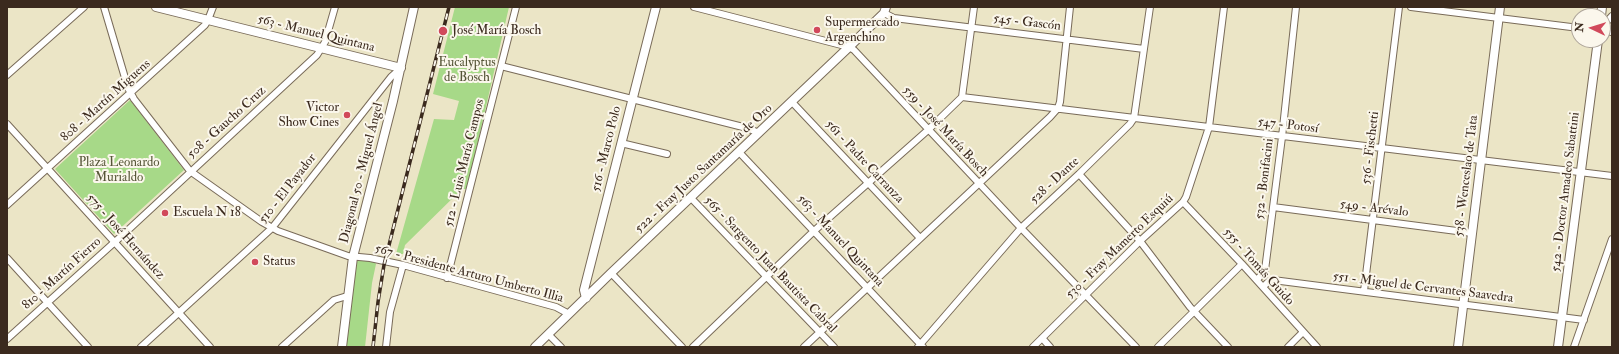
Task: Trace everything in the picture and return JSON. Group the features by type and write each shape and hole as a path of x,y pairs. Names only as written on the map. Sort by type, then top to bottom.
{"street":[{"path":"7,76 84,7"},
{"name":"567 - Presidente Arturo Umberto Illia","path":"104,7 131,94 190,171 272,228 353,257 370,258 403,265 556,307 569,314"},
{"name":"563 - Manuel Quintana","path":"156,7 401,68"},
{"name":"808 - Martín Miguens","path":"7,206 131,94 208,20 213,7"},
{"name":"508 - Gaucho Cruz","path":"114,242 312,59 322,48 335,7"},
{"name":"Diagonal 50 - Miguel Ángel","path":"342,347 347,296 353,257 401,68 414,7"},
{"name":"512 - Luis María Campos","path":"447,278 516,7"},
{"name":"516 - Marco Polo","path":"586,298 584,290 656,7"},
{"name":"559 - José María Bosch","path":"694,7 849,47 854,50 979,184 1136,347"},
{"path":"692,347 814,231 928,130 962,97 974,7"},
{"path":"804,347 979,184 1058,108 1070,7"},
{"path":"1134,118 1150,7"},
{"name":"530 - Fray Mamerto Esquiú","path":"1033,347 1140,240 1183,202 1189,192 1208,127 1224,7"},
{"name":"532 - Bonifacini","path":"1256,280 1264,270 1282,137 1296,7"},
{"name":"536 - Fischetti","path":"1364,291 1399,7"},
{"path":"1411,7 1571,27"},
{"name":"538 - Wenceslao de Tata","path":"1458,347 1500,7"},
{"name":"522 - Fray Justo Santamaría de Oro","path":"535,347 792,102 885,10"},
{"name":"545 - Gascón","path":"885,10 894,18 1144,49"},
{"name":"542 - Doctor Amadeo Sabattini","path":"1558,347 1597,48"},
{"path":"501,66 632,98 747,128 759,133"},
{"name":"510 - El Payador","path":"141,347 272,228 391,77 401,68"},
{"name":"547 - Potosí","path":"962,97 1612,176"},
{"name":"561 - Padre Carranza","path":"792,102 920,238"},
{"name":"528 - Dante","path":"921,346 1021,228 1079,174 1130,124 1134,118"},
{"name":"575 - José Hernández","path":"7,124 210,347"},
{"path":"621,143 667,154"},
{"name":"563 - Manuel Quintana","path":"739,152 921,346"},
{"path":"1079,174 1140,240 1195,312 1228,347"},
{"name":"565 - Sargento Juan Bautista Cabral","path":"691,198 834,347"},
{"name":"555 - Tomás Guido","path":"1183,202 1242,264 1317,347"},
{"name":"549 - Arévalo","path":"1273,207 1472,233"},
{"path":"1574,347 1612,239"},
{"name":"810 - Martín Fierro","path":"7,339 114,242"},
{"path":"7,258 88,347"},
{"path":"1158,347 1242,264"},
{"path":"386,347 390,312 403,265"},
{"path":"611,273 682,347"},
{"name":"551 - Miguel de Cervantes Saavedra","path":"1263,287 1269,281 1273,280 1584,320"},
{"path":"282,347 334,300 347,296"},
{"path":"1288,347 1303,332"},
{"path":"548,334 561,347"},
{"path":"1042,338 1050,347"}],"green space":[{"name":"Eucalyptus de Bosch","path":"455,7 509,7 467,189 462,189 405,245 403,254 396,254 434,119 454,120 459,101 433,94"},
{"name":"Plaza Leonardo Murialdo","path":"130,100 184,170 114,234 55,169"},
{"path":"359,260 374,261 376,264 372,283 365,347 346,347 356,262"}],"railway":[{"path":"373,347 384,265 449,7"}],"place":[{"name":"Supermercado Argenchino","path":"817,30"},
{"name":"José María Bosch","path":"443,31"},
{"name":"Victor Show Cines","path":"347,115"},
{"name":"Escuela N 18","path":"165,213"},
{"name":"Status","path":"255,262"}]}
